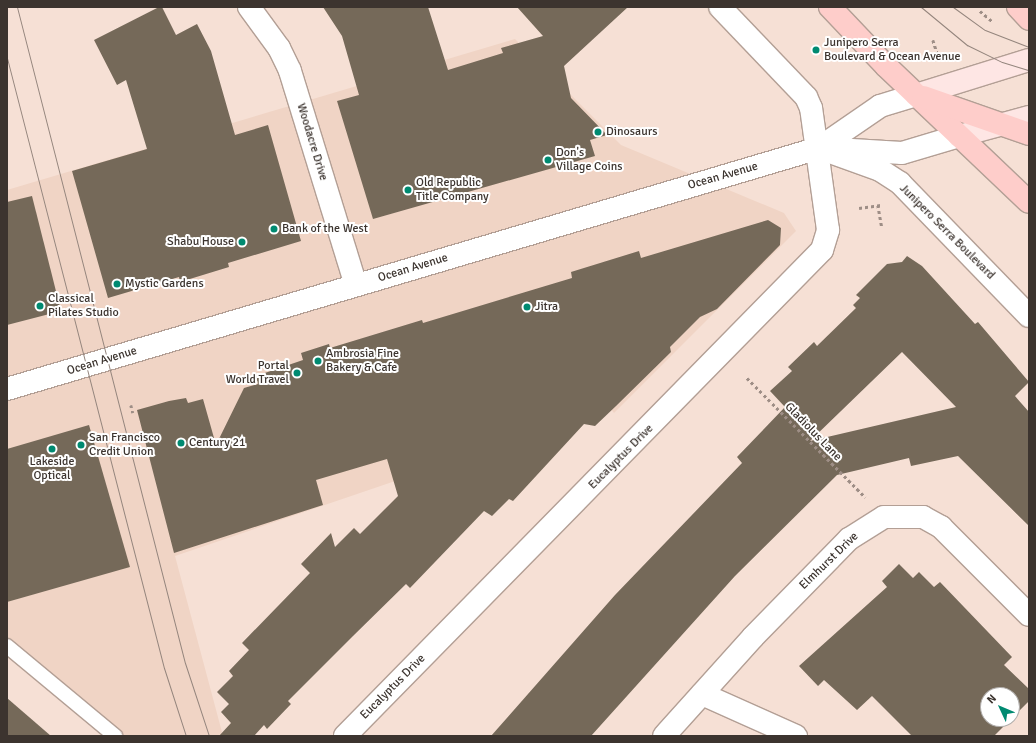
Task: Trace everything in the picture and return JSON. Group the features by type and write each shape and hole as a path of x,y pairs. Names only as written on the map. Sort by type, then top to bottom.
{"main road":[{"path":"830,7 916,95 1029,202"},
{"path":"1018,7 1029,19"},
{"name":"Ocean Avenue","path":"916,95 1029,60"},
{"path":"916,95 1004,124 1029,134"},
{"name":"Ocean Avenue","path":"959,136 1029,117"}],"street":[{"name":"Woodacre Drive","path":"249,7 279,48 290,71 356,285"},
{"path":"720,7 806,97 819,148"},
{"name":"Ocean Avenue","path":"7,389 819,148 880,106 916,95"},
{"name":"Ocean Avenue","path":"819,148 902,153 959,136"},
{"name":"Junipero Serra Boulevard","path":"819,148 880,170 900,183 1029,316"},
{"name":"Eucalyptus Drive","path":"345,736 818,258 828,230 819,148"},
{"name":"Elmhurst Drive","path":"664,736 849,539 884,517 923,517 941,526 1029,614"},
{"path":"702,694 796,736"}],"lane":[{"path":"7,646 115,736"}],"path":[{"path":"933,40 937,52"},
{"path":"859,208 887,204"},
{"path":"878,205 882,226"},
{"path":"66,310 68,316"},
{"name":"Gladiolus Lane","path":"747,378 866,499"},
{"path":"131,405 133,413"}],"shaded area":[{"path":"515,39 621,145 784,213 796,231 614,413 601,397 451,462 175,556 223,736 125,736 7,646 7,190"}],"building":[{"path":"159,7 162,7 176,35 197,24 211,51 235,135 268,125 301,241 228,263 229,267 180,282 179,277 108,298 72,171 147,149 126,80 117,85 94,40"},
{"path":"323,7 428,7 448,70 503,53 501,48 543,36 517,7 628,7 564,66 571,98 607,135 590,140 595,156 373,219 337,101 359,95 342,36"},
{"path":"32,196 61,311 7,325 7,202"},
{"path":"768,220 781,228 780,245 717,309 700,317 670,347 671,352 595,426 584,424 513,501 509,499 492,516 484,511 410,588 406,584 288,701 291,704 267,729 264,725 254,736 219,736 231,723 221,712 229,704 217,692 233,676 229,671 249,650 242,643 310,573 301,564 331,533 335,547 354,528 360,534 398,496 387,459 316,480 323,505 174,553 137,410 186,398 188,403 203,399 216,445 244,388 258,384 256,376 303,360 301,353 329,344 330,348 422,320 423,323 572,278 571,272 639,251 641,258"},
{"path":"907,256 922,266 975,324 978,322 1029,382 1015,396 1029,412 1029,526 958,456 911,466 909,458 837,475 735,576 591,736 491,736 615,595 742,463 737,457 785,407 770,391 792,371 788,367 814,342 817,346 856,308 853,305 860,298 856,295 887,264 902,262","holes":["902,352 956,407 810,441"]},
{"path":"89,425 130,567 7,602 7,449"},
{"path":"899,564 913,578 919,572 934,587 940,582 1012,657 1004,665 1029,689 1029,701 1020,710 1020,687 980,687 980,727 1003,727 994,736 912,736 872,696 857,710 824,680 818,686 799,666 887,587 882,581"},
{"path":"7,698 51,736 7,736"}],"tram line":[{"path":"17,7 185,663 209,736"},
{"path":"921,7 967,45 1002,62 1029,70"},
{"path":"953,7 985,30 1029,47"},
{"path":"7,58 164,668 186,736"}],"place":[{"name":"Junipero Serra Boulevard & Ocean Avenue","path":"816,50"},
{"name":"Dinosaurs","path":"598,132"},
{"name":"Don's Village Coins","path":"548,160"},
{"name":"Old Republic Title Company","path":"408,190"},
{"name":"Bank of the West","path":"274,229"},
{"name":"Shabu House","path":"242,242"},
{"name":"Mystic Gardens","path":"117,284"},
{"name":"Classical Pilates Studio","path":"40,306"},
{"name":"Jitra","path":"527,307"},
{"name":"Ambrosia Fine Bakery & Cafe","path":"318,361"},
{"name":"Portal World Travel","path":"297,373"},
{"name":"Century 21","path":"181,443"},
{"name":"San Francisco Credit Union","path":"81,445"},
{"name":"Lakeside Optical","path":"52,449"}]}
